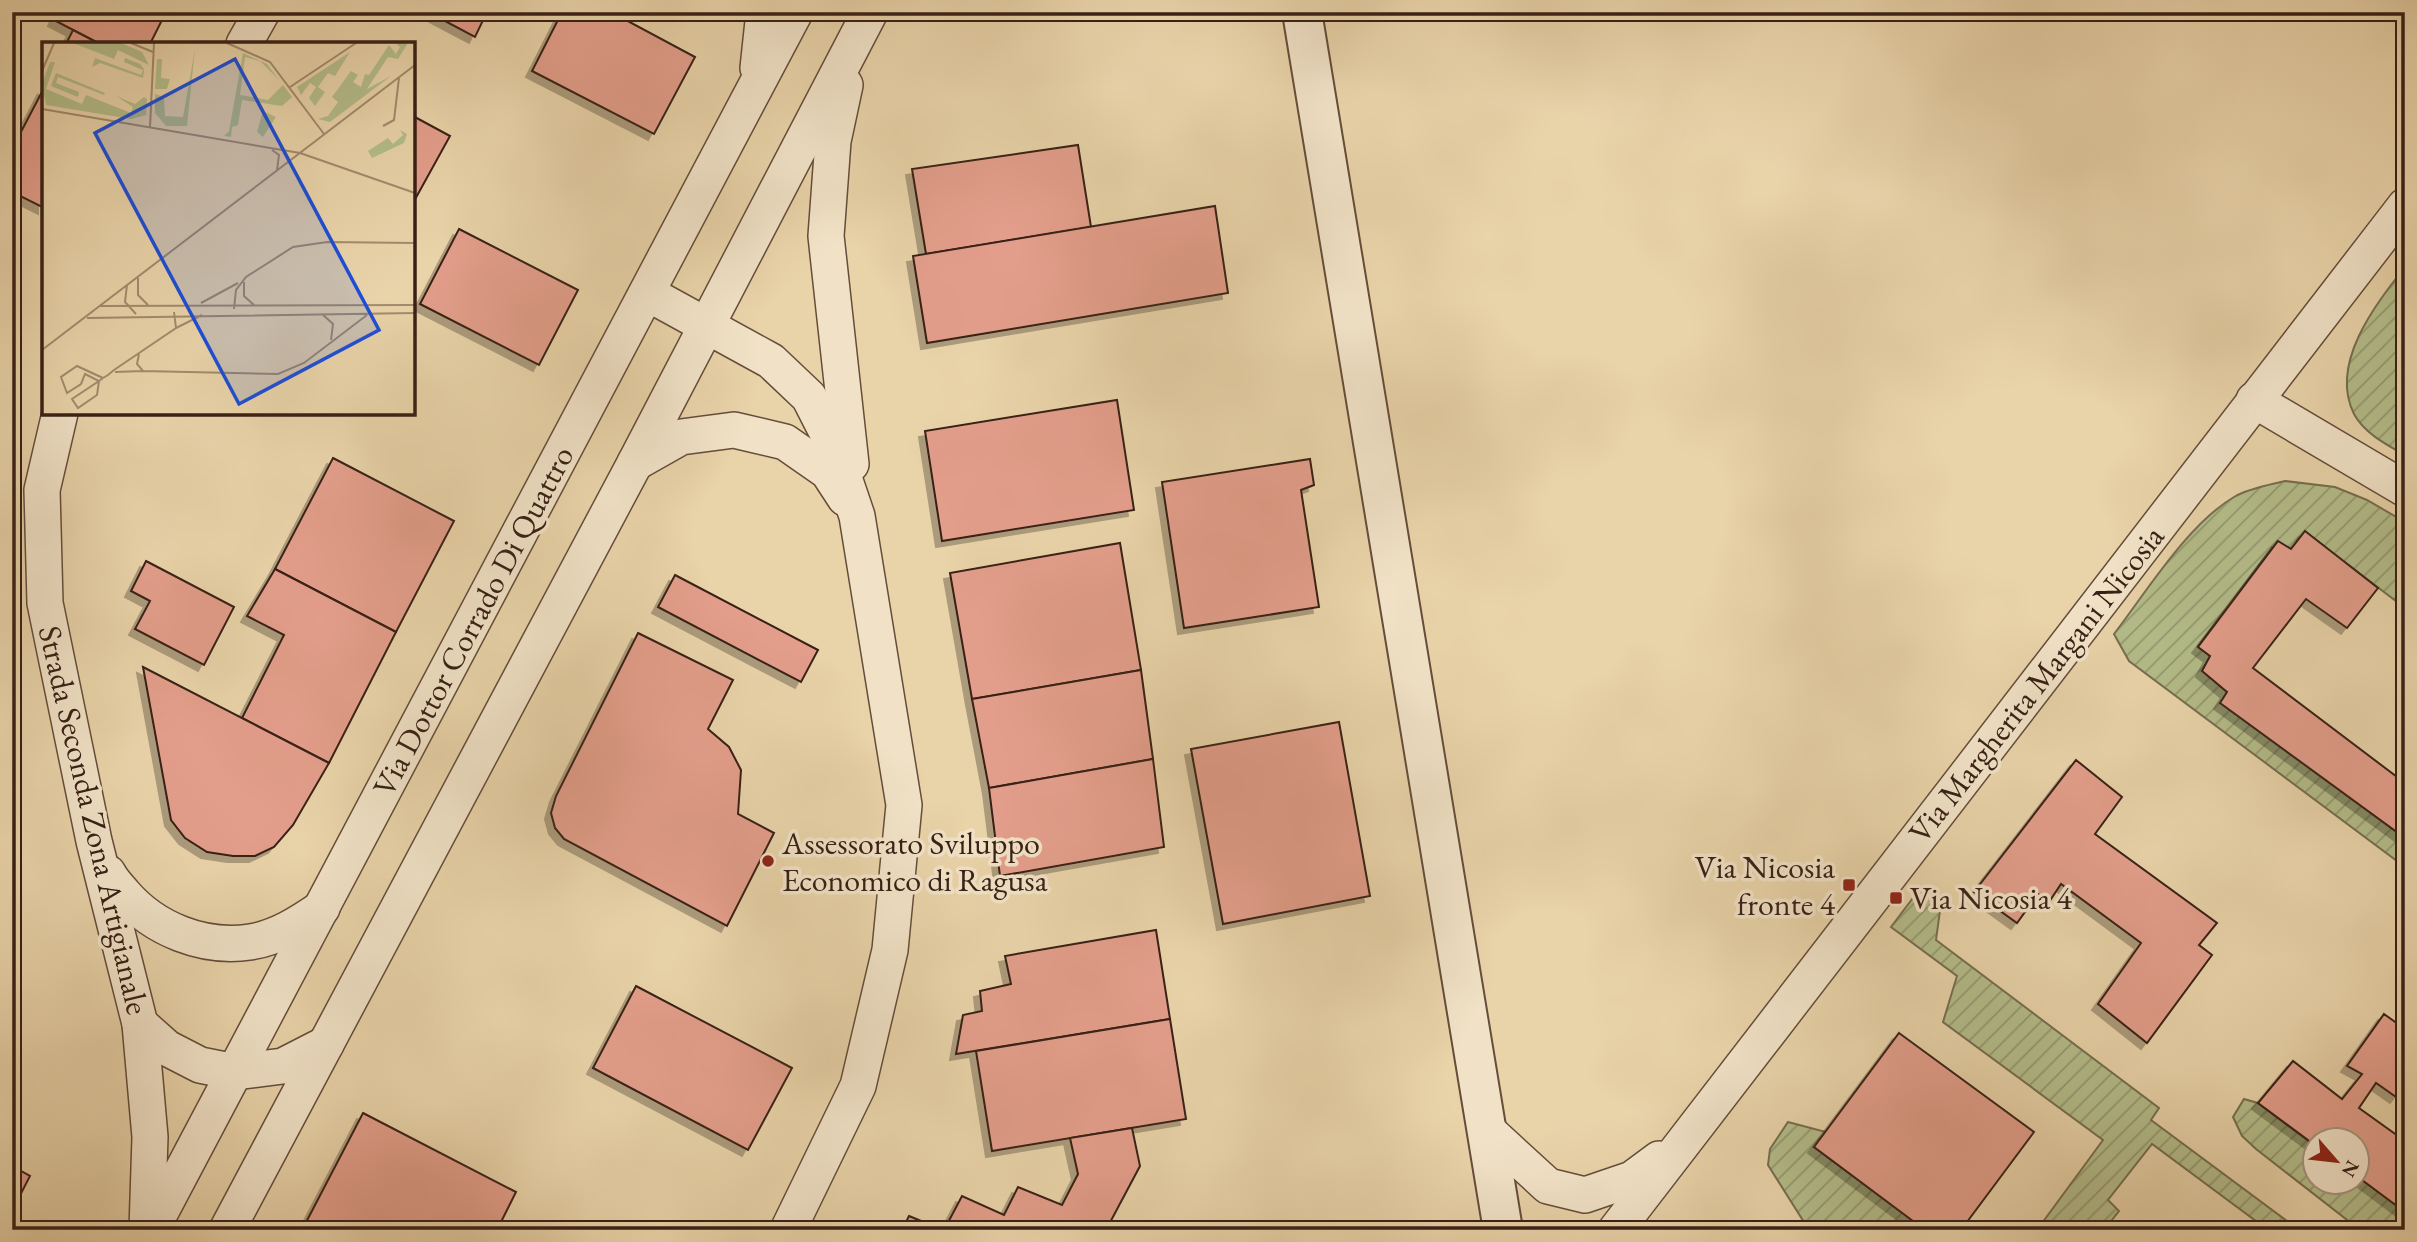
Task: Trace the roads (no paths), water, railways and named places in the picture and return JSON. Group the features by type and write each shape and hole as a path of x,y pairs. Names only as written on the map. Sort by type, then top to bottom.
{"street":[{"path":"245,42 262,12"},
{"path":"756,86 764,12"},
{"name":"Via Dottor Corrado Di Quattro","path":"149,1230 795,12"},
{"path":"1302,12 1503,1230"},
{"path":"227,1230 635,463 862,27"},
{"path":"788,1230 858,1086 890,950 904,805 857,516 826,236 833,141 862,27"},
{"name":"Via Margherita Margani Nicosia","path":"1616,1230 2405,206"},
{"path":"647,293 771,361 809,397 832,442 857,516"},
{"path":"2254,400 2405,489"},
{"name":"Strada Seconda Zona Artigianale","path":"60,415 42,490 45,603 94,841 141,1024 150,1137 149,1230"},
{"path":"635,463 681,437 734,430 785,442 828,472 857,516"},
{"path":"94,841 111,878 137,909 171,931 210,942 250,942 288,930 322,908"},
{"path":"141,1024 167,1048 200,1065 235,1072 283,1066 326,1044"},
{"path":"1487,1130 1548,1186 1585,1195 1632,1179 1687,1137"}],"place":[{"name":"Assessorato Sviluppo Economico di Ragusa","path":"768,861"},
{"name":"Via Nicosia fronte 4","path":"1849,885"},
{"name":"Via Nicosia 4","path":"1896,898"}]}
